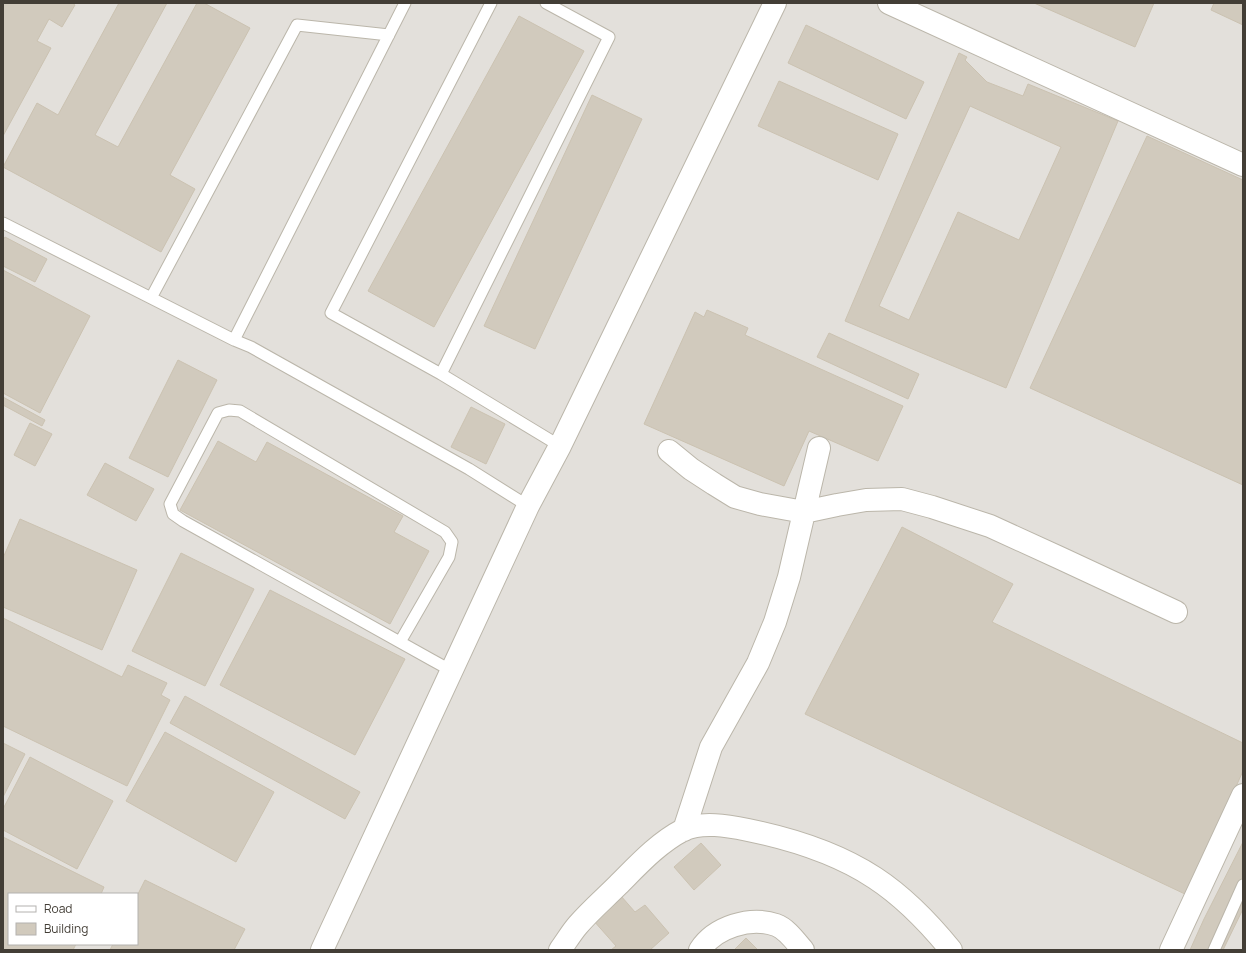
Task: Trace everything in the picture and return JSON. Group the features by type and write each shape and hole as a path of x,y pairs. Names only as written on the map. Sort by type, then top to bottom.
{"street":[{"path":"322,950 528,506 560,446 775,3"},
{"path":"889,3 1243,165"},
{"path":"684,830 711,747 758,663 775,622 789,577 819,448"},
{"path":"669,451 691,469 735,497 760,504 804,512 837,504 866,500 902,499 990,526 1176,612"},
{"path":"1171,950 1243,794"},
{"path":"560,950 578,925 639,863 662,843 684,830 705,825 731,827 790,840 829,853 858,867 913,908 936,931 951,950"},
{"path":"700,950 717,933 749,922 776,925 789,933 803,950"}],"lane":[{"path":"234,340 405,3"},
{"path":"491,3 331,313 441,374 560,446"},
{"path":"441,374 609,37 546,3"},
{"path":"151,298 297,25 390,35"},
{"path":"3,223 234,340 251,347 448,457 528,506"},
{"path":"400,642 449,557 452,542 445,532 240,411 229,410 218,413 170,504 173,514 190,525 452,671"},
{"path":"1214,950 1243,885"}],"shaded area":[{"path":"3,3 1243,3 1243,950 3,950"}],"building":[{"path":"3,3 72,3 75,5 62,27 49,19 37,41 51,48 3,136"},
{"path":"119,3 167,3 95,135 118,147 197,3 204,3 250,28 170,175 195,189 161,252 3,167 37,103 58,115"},
{"path":"1034,3 1154,3 1135,47"},
{"path":"1214,3 1243,3 1243,25 1211,10"},
{"path":"519,16 584,51 434,327 368,291"},
{"path":"806,25 924,82 906,119 788,63"},
{"path":"959,53 967,57 965,60 987,82 1023,96 1028,84 1118,121 1006,388 845,321","holes":["970,106 1061,147 1019,240 958,212 909,320 879,306"]},
{"path":"779,81 898,134 878,180 758,126"},
{"path":"592,95 642,119 535,349 484,326"},
{"path":"1147,136 1243,180 1243,485 1030,388"},
{"path":"5,237 47,259 35,282 3,266 3,240"},
{"path":"3,270 90,316 40,413 3,393"},
{"path":"707,310 748,328 745,335 903,406 878,461 809,431 784,486 644,424 695,312 704,317"},
{"path":"829,333 919,374 908,399 817,357"},
{"path":"178,360 217,380 168,477 129,458"},
{"path":"3,397 45,420 42,426 3,405"},
{"path":"471,407 505,424 486,464 451,447"},
{"path":"30,423 52,434 35,466 14,455"},
{"path":"218,441 256,462 267,442 403,516 394,532 429,551 390,624 180,510"},
{"path":"105,463 154,489 136,521 87,495"},
{"path":"20,519 137,570 102,650 3,607 3,558"},
{"path":"902,527 1013,584 992,622 1243,743 1243,771 1187,895 805,714"},
{"path":"181,553 254,589 205,686 132,651"},
{"path":"270,590 405,659 355,755 220,685"},
{"path":"3,618 122,677 128,665 167,683 161,695 170,700 127,786 3,726"},
{"path":"185,696 360,792 345,819 170,723"},
{"path":"165,732 274,792 236,862 126,801"},
{"path":"3,743 25,754 3,797"},
{"path":"30,757 113,801 77,869 3,830 3,809"},
{"path":"3,837 104,887 101,893 8,893 8,945 76,945 73,950 3,950"},
{"path":"1243,842 1243,950 1190,950 1204,919"},
{"path":"701,843 721,865 694,890 674,867"},
{"path":"145,880 245,929 234,950 110,950 112,945 138,945 138,894"},
{"path":"621,896 635,912 645,905 669,933 650,950 611,950 616,946 593,920"},
{"path":"1243,909 1243,950 1223,950"},
{"path":"746,938 758,950 734,950"}]}
